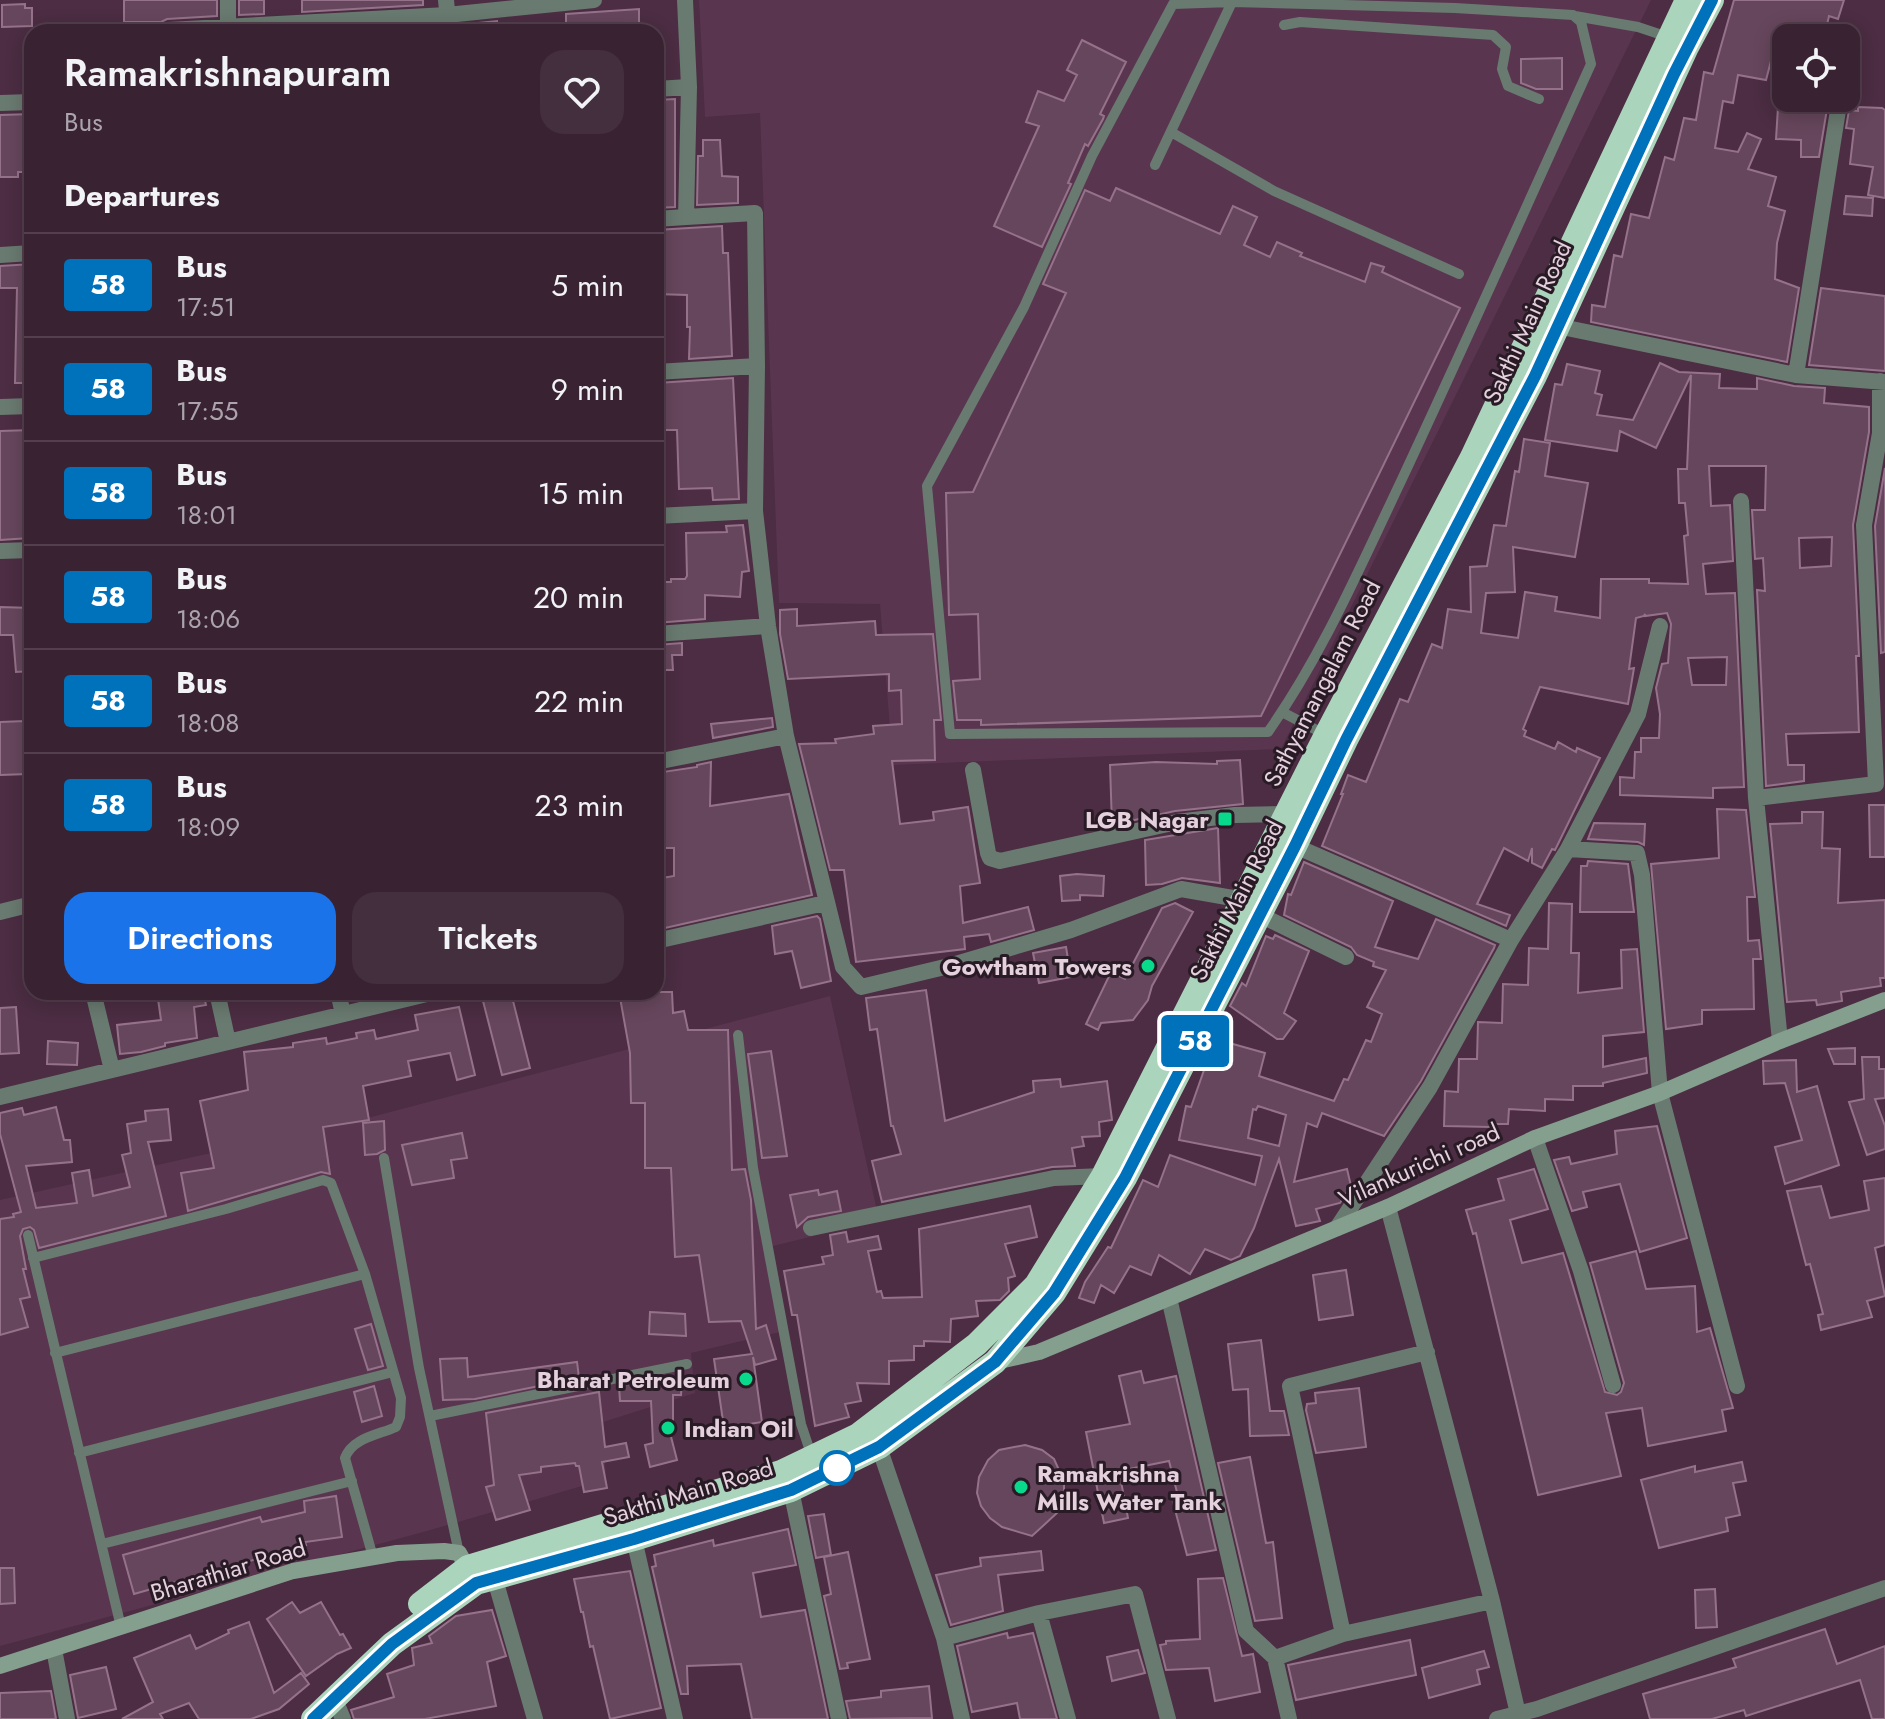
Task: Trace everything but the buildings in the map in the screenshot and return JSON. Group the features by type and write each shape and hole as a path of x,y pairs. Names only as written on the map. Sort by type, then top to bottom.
{"highway":[{"name":"Sathyamangalam Road","path":"295,1719 383,1633 477,1568 781,1472 858,1435 977,1344 1036,1285 1103,1176 1252,908 1286,814 1507,386 1687,0"},
{"name":"Sakthi Main Road","path":"313,1719 339,1708 392,1644 477,1568 634,1539 791,1490 879,1447 995,1362 1054,1293 1125,1178 1252,908 1295,846 1346,740 1535,376 1687,47 1712,0"}],"main road":[{"name":"Vilankurichi road","path":"995,1362 1039,1352 1388,1207 1535,1138 1660,1093 1885,1000"},
{"path":"977,1344 995,1362"},
{"name":"Bharathiar Road","path":"0,1666 293,1571 397,1553 444,1551 477,1568"}],"street":[{"path":"228,0 228,24"},
{"path":"322,24 447,16 594,0"},
{"path":"685,0 689,87 686,217"},
{"path":"664,89 689,87"},
{"path":"0,103 24,102"},
{"path":"1796,375 1838,112"},
{"path":"664,218 755,213 755,511 768,626 786,736 825,903 843,967 861,987 949,966 1071,930 1181,889 1252,908 1346,957"},
{"path":"0,255 24,254"},
{"path":"1557,326 1796,375 1882,382 1880,433 1864,525 1876,784 1756,798"},
{"path":"664,372 757,366"},
{"path":"0,407 24,406"},
{"path":"1741,501 1756,798 1780,1041"},
{"path":"664,516 755,511"},
{"path":"0,551 24,550"},
{"path":"664,633 768,626"},
{"path":"1337,1228 1430,1087 1511,940 1568,849 1638,714 1660,626"},
{"path":"664,760 786,736"},
{"path":"973,770 988,853 990,858 1000,861 1177,822 1235,815 1286,814"},
{"path":"1295,846 1511,940"},
{"path":"1568,849 1637,853 1642,875 1660,1093 1737,1386"},
{"path":"664,939 825,903"},
{"path":"0,912 24,906"},
{"path":"95,1000 112,1070"},
{"path":"219,1000 228,1042"},
{"path":"340,1000 343,1014"},
{"path":"0,1097 402,1000"},
{"path":"1535,1138 1581,1271 1613,1385"},
{"path":"811,1228 1054,1178 1103,1176"},
{"path":"1388,1207 1492,1601 1518,1714"},
{"path":"1169,1298 1246,1631 1275,1658 1289,1719"},
{"path":"1343,1634 1290,1386 1427,1352"},
{"path":"879,1447 944,1638 962,1719"},
{"path":"791,1490 839,1719"},
{"path":"634,1539 675,1719"},
{"path":"477,1568 535,1719"},
{"path":"1497,1719 1885,1588"},
{"path":"944,1638 1039,1613 1135,1594 1168,1719"},
{"path":"1275,1658 1343,1634 1492,1601"},
{"path":"1039,1613 1068,1719"},
{"path":"54,1649 67,1719"}],"lane":[{"path":"1577,19 1591,64 1466,344 1372,542 1295,693 1268,732 950,734 927,486 1024,307 1092,156 1173,4 1232,2 1455,8 1577,19 1638,27 1668,37"},
{"path":"1155,165 1232,2"},
{"path":"1284,25 1300,22 1493,35 1506,47 1502,69 1508,86 1539,99"},
{"path":"1171,132 1274,191 1459,274"},
{"path":"1282,712 1326,735"},
{"path":"738,1035 753,1168 798,1410 812,1457"},
{"path":"384,1158 430,1416 477,1568"},
{"path":"33,1258 226,1209 323,1180 331,1183 365,1274 401,1398 396,1427 357,1442 345,1458 373,1557"},
{"path":"28,1235 121,1627"},
{"path":"55,1353 365,1274"},
{"path":"430,1416 687,1364"},
{"path":"79,1453 393,1372"},
{"path":"102,1544 352,1481"}],"shaded area":[{"path":"699,0 1651,0 1281,749 893,765 880,604 779,603 760,113 705,117"},
{"path":"830,996 879,1220 773,1246 788,1330 691,1353 695,1393 603,1422 606,1479 427,1531 0,1646 0,1200 360,1120"}],"bus line":[{"name":"58","path":"313,1719 392,1644 476,1583 634,1539 791,1490 879,1447 995,1362 1054,1293 1125,1178 1346,740 1535,376 1674,74 1712,0"}],"place":[{"name":"LGB Nagar","path":"1225,819"},
{"name":"Gowtham Towers","path":"1148,966"},
{"name":"Bharat Petroleum","path":"746,1379"},
{"name":"Indian Oil","path":"668,1428"},
{"name":"Ramakrishna Mills Water Tank","path":"1021,1487"}]}
